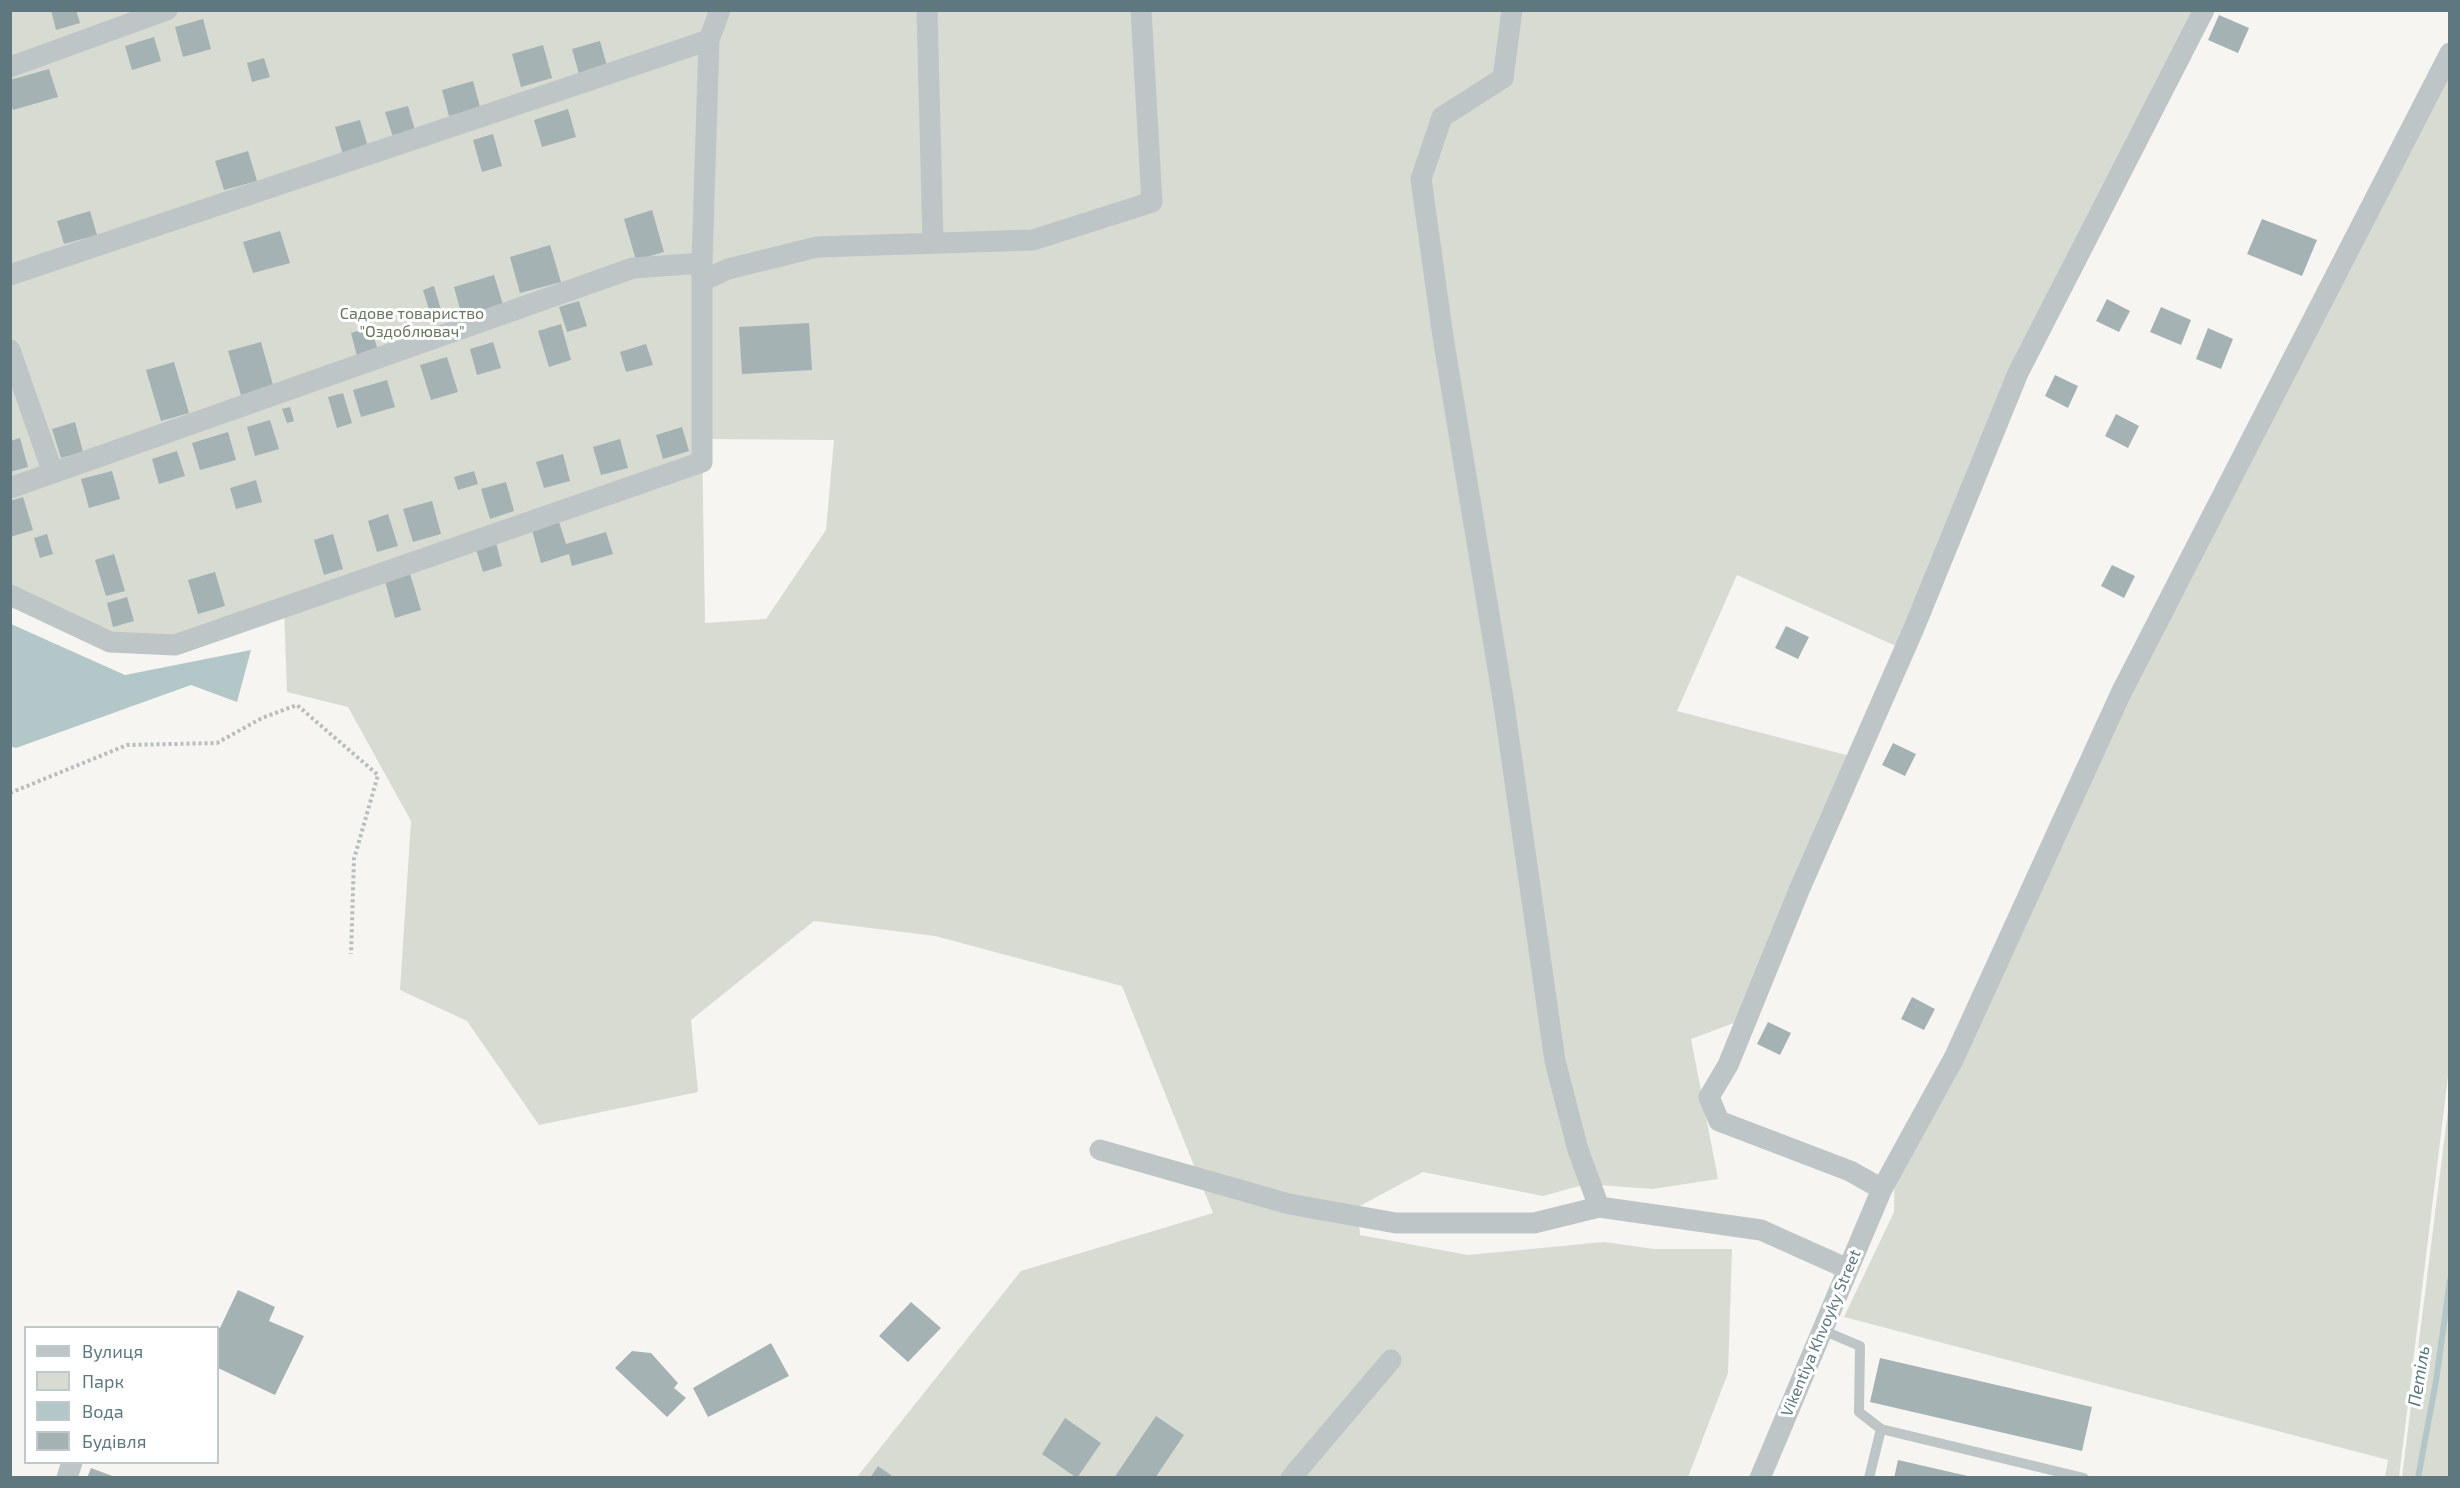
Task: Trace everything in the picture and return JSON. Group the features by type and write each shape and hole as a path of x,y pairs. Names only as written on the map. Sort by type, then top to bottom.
{"street":[{"path":"10,67 167,10"},
{"path":"10,596 110,642 176,645 702,462 702,272 709,40 720,10"},
{"path":"927,10 933,243"},
{"path":"10,488 633,268 702,272 728,269 817,247 1033,240 1152,202 1141,10"},
{"path":"1512,10 1503,78 1442,117 1420,179 1445,348 1504,705 1555,1060 1578,1150 1599,1207"},
{"path":"1882,1189 1850,1171 1719,1121 1709,1097 1728,1065 1800,888 1914,628 2018,373 2204,10"},
{"path":"10,275 709,40"},
{"name":"Vikentiya Khvoyky Street","path":"1760,1478 1882,1189 1954,1058 2121,693 2450,53"},
{"path":"10,350 53,473"},
{"path":"1100,1150 1289,1204 1396,1223 1534,1223 1599,1207 1761,1230 1848,1269"},
{"path":"1291,1478 1391,1360"}],"lane":[{"path":"1822,1330 1860,1346 1859,1412 1881,1429 2084,1478"},
{"path":"1869,1478 1881,1429"}],"path":[{"path":"10,793 127,745 217,743 262,718 297,705 378,776 354,859 351,954"}],"green space":[{"name":"Садове товариство \"Оздоблювач\"","path":"11,11 2203,11 2018,373 1905,650 1737,575 1677,711 1858,758 1747,1018 1691,1039 1718,1179 1652,1189 1586,1184 1543,1196 1423,1172 1358,1207 1360,1235 1468,1255 1604,1242 1654,1249 1732,1249 1728,1373 1688,1477 857,1477 1021,1271 1213,1213 1122,986 935,936 814,921 691,1020 698,1092 539,1125 467,1021 400,990 411,821 348,707 287,692 284,608 175,645 110,642 11,595","holes":["702,439 834,440 826,530 766,619 705,623"]},
{"path":"2449,53 2450,1060 2399,1477 2385,1477 2388,1460 1844,1317 1894,1212 1895,1163 2121,693"},
{"path":"2449,1102 2449,1477 2402,1477"}],"water":[{"path":"11,624 125,675 251,650 237,702 191,685 16,748 10,746"}],"building":[{"path":"51,10 76,10 80,23 56,30"},
{"path":"2219,15 2249,28 2238,53 2208,40"},
{"path":"203,19 211,49 183,57 175,27"},
{"path":"154,37 161,61 132,70 125,46"},
{"path":"600,41 607,66 579,74 572,49"},
{"path":"543,45 552,78 521,87 512,54"},
{"path":"264,58 270,77 252,82 247,63"},
{"path":"49,69 58,97 13,110 10,100 10,80"},
{"path":"473,81 480,107 449,116 442,90"},
{"path":"408,106 415,130 393,137 385,112"},
{"path":"568,109 576,137 542,147 534,120"},
{"path":"360,120 368,147 343,155 335,127"},
{"path":"493,134 502,166 482,172 473,140"},
{"path":"248,151 257,181 224,190 215,161"},
{"path":"652,210 664,252 636,260 624,219"},
{"path":"90,211 97,235 64,244 57,221"},
{"path":"2262,219 2317,240 2302,276 2247,254"},
{"path":"280,231 290,263 253,273 243,242"},
{"path":"550,245 561,282 520,293 510,257"},
{"path":"494,275 504,308 463,320 454,287"},
{"path":"434,286 441,310 430,313 423,290"},
{"path":"2107,299 2130,311 2119,332 2096,321"},
{"path":"579,301 587,326 567,332 559,307"},
{"path":"2161,307 2191,320 2181,345 2150,332"},
{"path":"809,323 812,370 742,374 739,327"},
{"path":"561,324 571,360 549,367 538,331"},
{"path":"371,327 379,354 358,360 351,333"},
{"path":"2208,328 2233,339 2221,369 2196,359"},
{"path":"261,342 273,385 241,395 228,351"},
{"path":"493,342 501,368 477,375 470,349"},
{"path":"646,344 653,365 626,372 620,352"},
{"path":"447,357 458,392 431,400 420,365"},
{"path":"174,362 189,413 161,421 146,370"},
{"path":"2055,375 2078,386 2068,408 2045,396"},
{"path":"387,380 395,407 361,417 353,390"},
{"path":"343,393 352,423 337,428 328,397"},
{"path":"290,407 294,421 287,423 282,409"},
{"path":"2116,414 2139,426 2128,448 2105,436"},
{"path":"270,420 279,449 255,456 247,427"},
{"path":"75,422 83,452 61,458 52,429"},
{"path":"682,427 689,451 663,459 656,435"},
{"path":"228,432 236,460 200,470 192,443"},
{"path":"20,438 28,467 10,472 10,441"},
{"path":"620,439 628,468 601,475 593,447"},
{"path":"177,451 185,476 159,484 152,459"},
{"path":"563,454 570,481 544,488 536,462"},
{"path":"112,471 120,499 89,508 81,479"},
{"path":"474,471 478,484 458,490 454,477"},
{"path":"256,480 262,502 236,509 230,488"},
{"path":"506,482 514,511 490,519 481,489"},
{"path":"23,497 33,530 10,537 10,501"},
{"path":"432,501 441,534 413,542 403,509"},
{"path":"388,514 398,546 377,552 368,521"},
{"path":"559,522 566,544 606,532 613,554 572,566 569,554 541,563 532,530"},
{"path":"47,534 53,554 40,558 34,538"},
{"path":"333,534 343,569 324,575 314,540"},
{"path":"496,543 502,566 483,572 476,549"},
{"path":"114,554 125,591 106,596 95,560"},
{"path":"2112,565 2135,576 2124,598 2101,586"},
{"path":"215,572 225,606 198,614 188,580"},
{"path":"410,574 421,610 395,618 385,581"},
{"path":"127,597 134,621 113,627 107,603"},
{"path":"1786,626 1809,637 1798,659 1775,648"},
{"path":"1893,743 1916,754 1905,776 1882,765"},
{"path":"1912,997 1935,1009 1924,1030 1901,1019"},
{"path":"1768,1022 1791,1033 1780,1055 1757,1044"},
{"path":"238,1290 275,1307 269,1321 304,1336 275,1395 219,1368 220,1328"},
{"path":"911,1302 941,1328 908,1362 879,1336"},
{"path":"771,1343 789,1376 708,1417 693,1388"},
{"path":"632,1351 651,1353 678,1383 674,1388 686,1398 667,1417 615,1368"},
{"path":"1880,1358 2092,1407 2082,1451 1870,1402"},
{"path":"1156,1416 1184,1435 1155,1478 1114,1478"},
{"path":"1065,1418 1101,1443 1077,1478 1042,1454"},
{"path":"1898,1460 1972,1477 1972,1478 1894,1478"},
{"path":"878,1466 895,1478 870,1478"},
{"path":"91,1468 115,1477 115,1478 87,1478"}],"waterway":[{"name":"Петіль","path":"2418,1478 2436,1381 2450,1280"}]}
